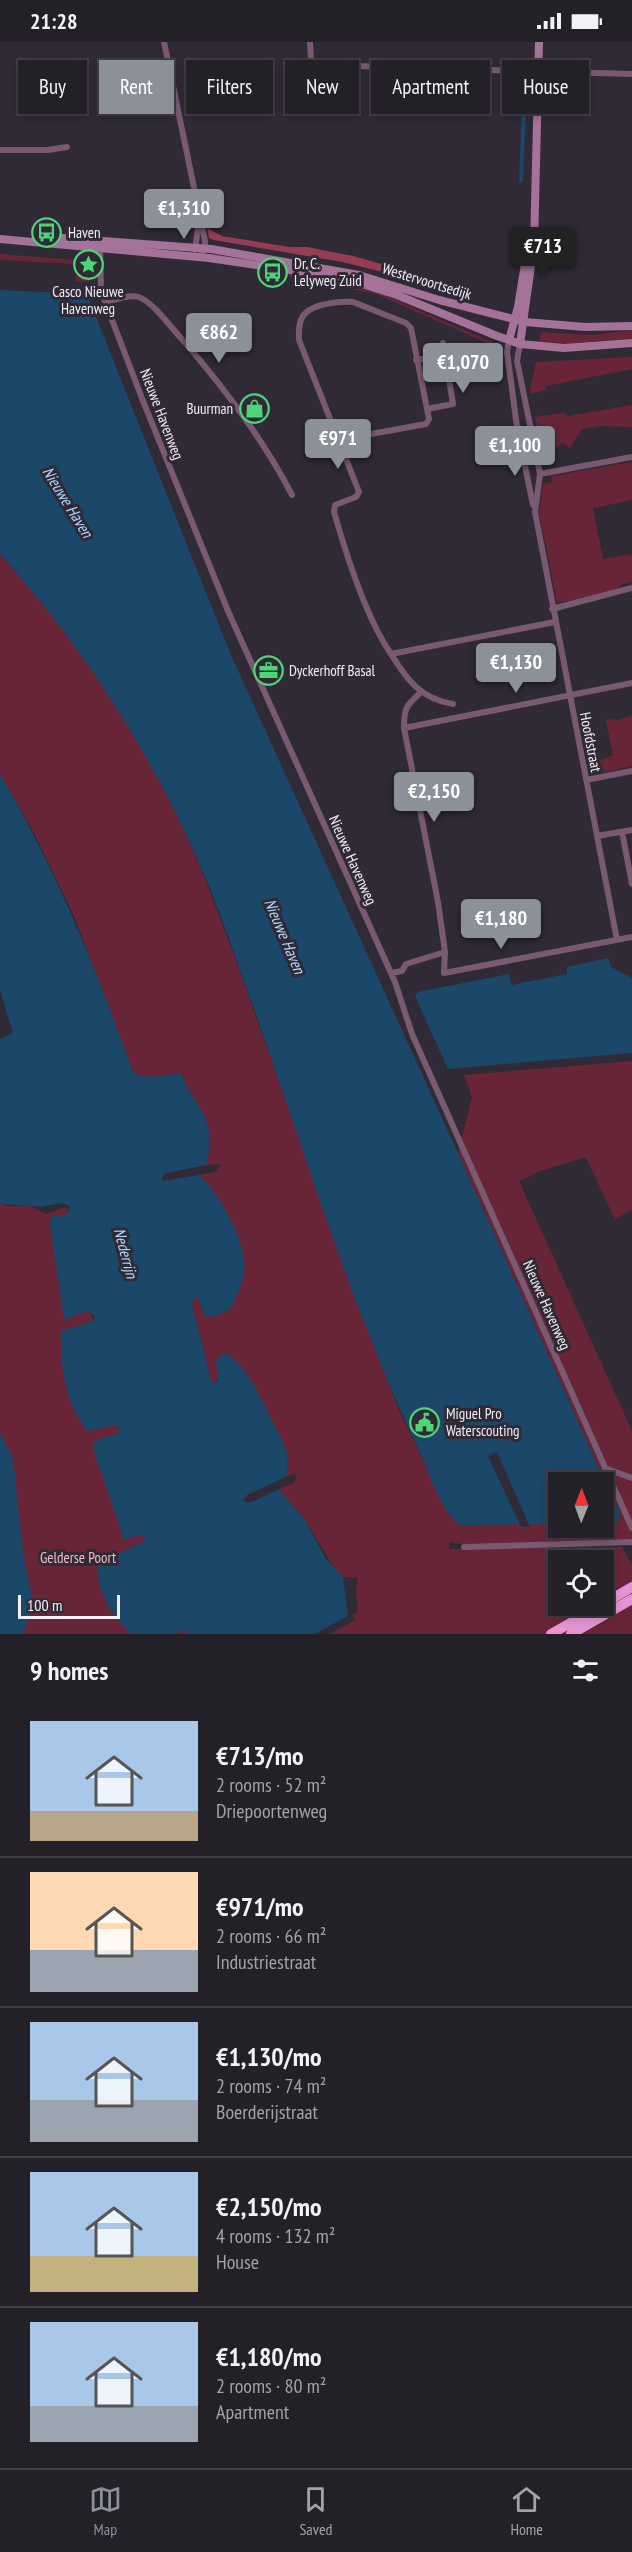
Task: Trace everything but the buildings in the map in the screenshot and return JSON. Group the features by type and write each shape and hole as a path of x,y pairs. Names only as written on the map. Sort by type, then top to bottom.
{"highway":[{"path":"614,1598 632,1587"},
{"path":"571,1634 632,1599"},
{"path":"551,1634 583,1616"}],"main road":[{"path":"538,60 539,42"},
{"path":"520,344 525,322 534,245 537,114"},
{"path":"509,340 515,320 534,209"},
{"name":"Westervoortsedijk","path":"0,234 100,247 205,249 359,275 525,322 585,327 632,326"},
{"name":"Westervoortsedijk","path":"0,239 199,257 362,283 520,344 564,348 632,343"}],"street":[{"path":"164,42 199,218 205,249 199,257 195,248 199,218"},
{"path":"310,42 311,60 318,65 502,70"},
{"path":"589,73 632,74"},
{"path":"0,150 48,150 67,147"},
{"name":"Nieuwe Havenweg","path":"100,247 100,285 143,401 228,611 391,973 412,1034 632,1528"},
{"path":"106,302 133,296 141,297 168,322 207,367 244,416 292,495"},
{"path":"341,442 350,438 426,423 429,419 411,328 406,323 353,302 343,301 309,310 302,316 299,340 341,442 359,495 335,505 334,512 351,564 381,640 407,679 420,693 441,702 453,704"},
{"path":"509,340 507,352 516,408 526,406 517,361 520,344"},
{"path":"427,409 453,404 443,343"},
{"path":"417,360 445,356"},
{"name":"Hoofdstraat","path":"526,406 532,426 540,474 535,512"},
{"name":"Hoofdstraat","path":"516,408 519,436 617,940"},
{"path":"540,474 632,457"},
{"path":"552,609 632,588"},
{"path":"391,654 555,622"},
{"path":"404,728 632,683"},
{"path":"420,693 406,706 404,728 438,902 445,952 444,973 632,937"},
{"path":"586,780 632,771"},
{"path":"597,836 632,830"},
{"path":"622,832 632,882"},
{"path":"391,973 402,971 406,964 445,952"},
{"path":"607,1469 632,1478"},
{"path":"464,1548 632,1542"}],"green space":[{"path":"0,254 92,262 92,277 89,282 76,281 76,264 0,260"},
{"path":"290,275 339,283 384,295 494,343 490,344 376,294 290,277"},
{"path":"632,330 632,339 559,344 539,343 541,332 593,335"},
{"path":"632,357 632,369 546,386 546,390 531,394 536,362"},
{"path":"632,405 632,427 600,426 582,429 570,448 562,443 558,447 542,450 535,417 563,413 568,416"},
{"path":"632,462 632,500 593,508 603,559 632,554 632,582 622,584 601,595 557,603 539,512 543,484 552,482 551,476"},
{"path":"0,554 51,613 92,669 141,745 168,795 200,866 235,957 358,1305 400,1412 447,1510 548,1523 548,1538 614,1538 614,1523 617,1523 618,1506 616,1507 614,1503 614,1472 600,1472 458,1153 472,1097 464,1075 632,1061 632,1209 615,1220 586,1157 540,1171 519,1181 632,1431 632,1540 467,1545 450,1542 449,1549 622,1547 632,1565 632,1634 330,1634 355,1620 352,1615 358,1612 356,1591 358,1578 343,1577 336,1571 305,1520 279,1489 293,1483 297,1477 294,1473 286,1477 288,1455 264,1409 216,1360 219,1378 215,1383 211,1381 192,1304 193,1298 198,1298 205,1316 213,1317 227,1214 200,1175 216,1172 222,1164 206,1165 209,1149 208,1126 181,1073 150,1077 133,1072 74,916 34,833 0,774"},
{"path":"632,715 632,766 601,773 599,761 613,755 606,720 615,719 616,721"},
{"name":"Gelderse Poort","path":"0,1203 6,1206 30,1206 46,1214 66,1207 118,1427 151,1535 189,1634 0,1634"}],"shaded area":[{"path":"207,228 222,236 289,247 307,247 353,256 448,283 457,290 342,262 214,240 209,238"}],"water":[{"path":"522,114 526,114 523,182 519,182"},
{"name":"Nieuwe Haven","path":"0,290 87,294 231,655 600,1472 548,1472 548,1524 460,1525 448,1513 374,1348 332,1235 228,934 207,881 179,821 136,740 86,662 59,625 0,554"},
{"name":"Nederrijn","path":"0,774 21,811 74,920 133,1072 150,1077 181,1073 208,1125 209,1149 206,1165 167,1173 163,1175 162,1181 200,1175 216,1195 238,1235 244,1262 244,1274 230,1309 213,1317 205,1316 198,1298 193,1298 192,1304 211,1381 215,1383 218,1381 216,1360 223,1353 228,1354 252,1381 288,1455 286,1477 247,1495 243,1500 249,1503 279,1489 305,1520 326,1559 343,1577 348,1616 314,1634 186,1634 187,1630 168,1634 131,1634 112,1611 102,1593 97,1563 145,1541 142,1534 124,1540 93,1449 95,1440 119,1433 119,1427 116,1425 88,1431 69,1396 63,1371 61,1331 93,1321 95,1316 87,1311 64,1320 50,1224 51,1216 64,1215 69,1210 69,1206 62,1203 42,1207 0,1204 0,1039 13,1033 0,990"},
{"path":"608,958 611,967 632,978 632,1053 448,1069 415,996 418,992 509,974 512,985 567,974 567,967"},
{"path":"0,1433 13,1458 23,1553 32,1597 32,1611 23,1634 0,1634"},
{"path":"614,1503 616,1507 619,1506 620,1516 617,1523 614,1523"}],"pier":[{"path":"497,1452 530,1527 521,1527 488,1456"}],"place":[{"name":"Haven","path":"47,232"},
{"name":"Casco Nieuwe Havenweg","path":"88,264"},
{"name":"Dr. C. Lelyweg Zuid","path":"273,272"},
{"name":"Buurman","path":"254,408"},
{"name":"Dyckerhoff Basal","path":"268,670"},
{"name":"Miguel Pro Waterscouting","path":"425,1422"}]}
